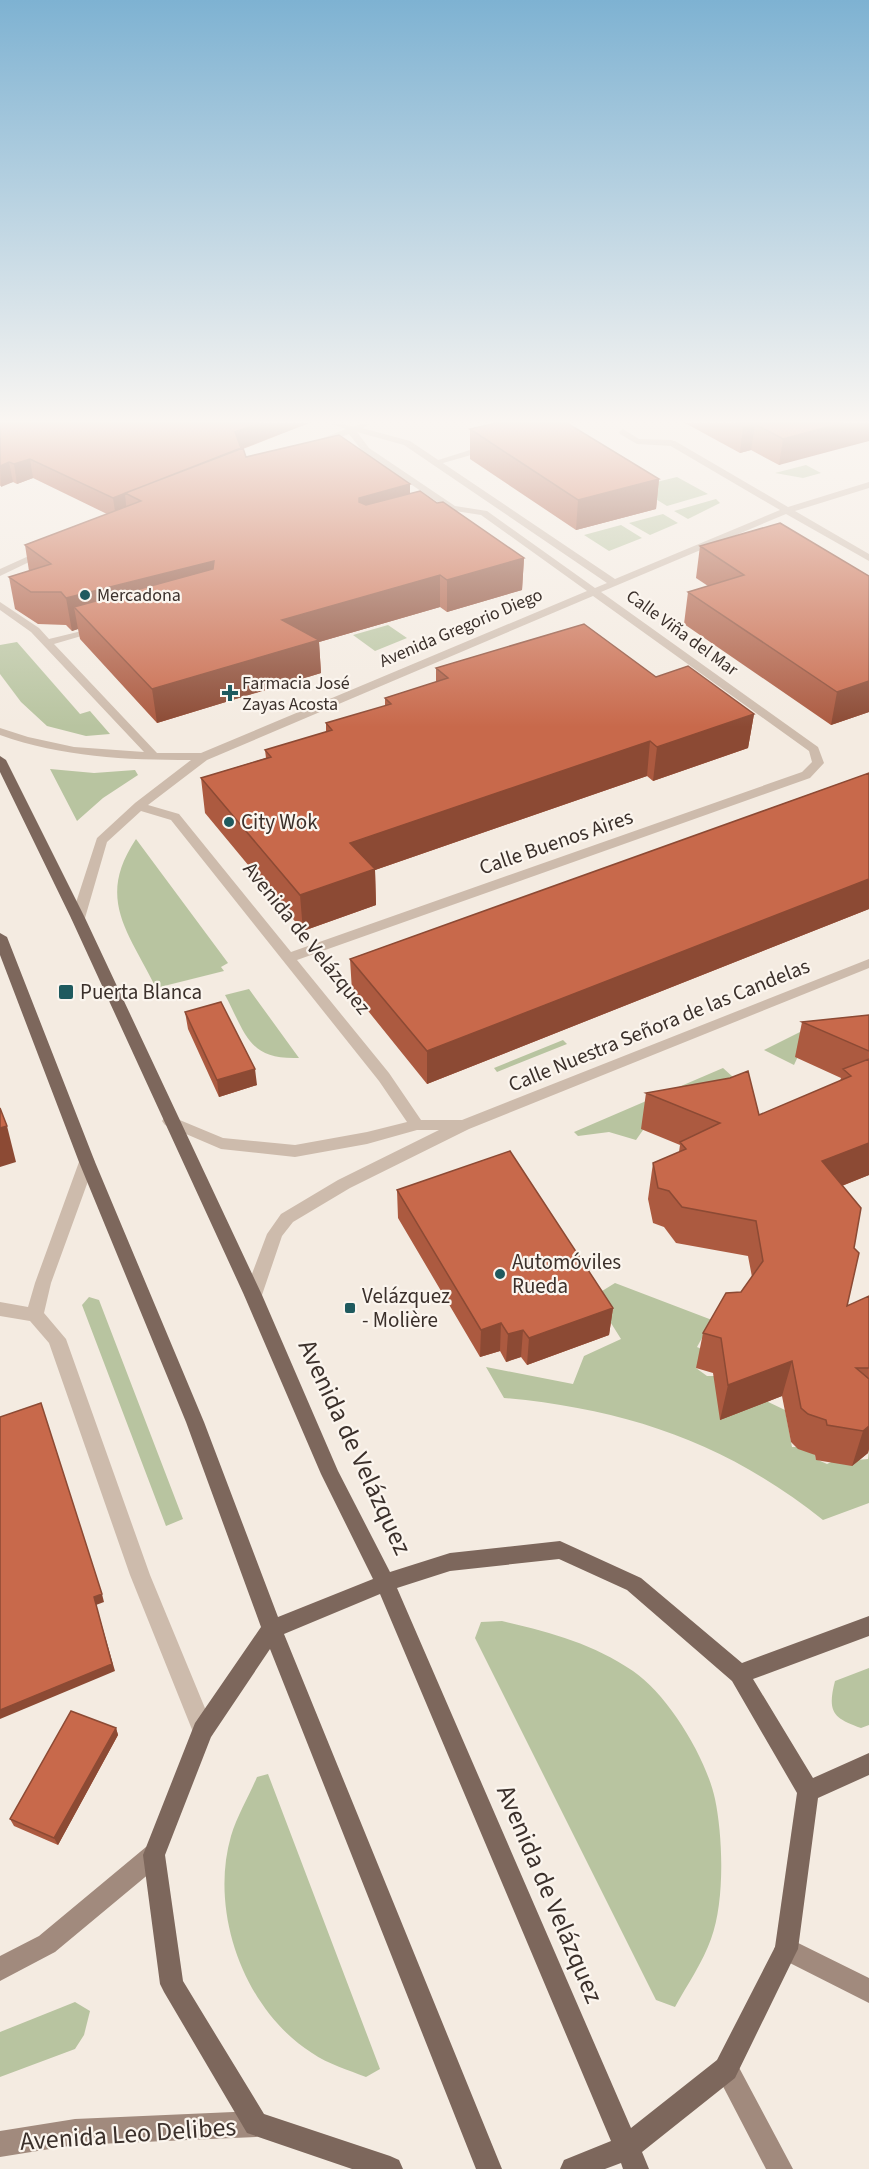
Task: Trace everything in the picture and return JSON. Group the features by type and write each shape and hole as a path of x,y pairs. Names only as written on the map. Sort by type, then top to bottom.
{"main road":[{"name":"Avenida de Velázquez","path":"0,760 78,918 170,1121 253,1295 330,1474 385,1583 631,2159"},
{"path":"0,938 87,1162 195,1422 272,1629 489,2169"},
{"path":"390,2169 256,2124 172,1984 154,1855 203,1730 272,1629 385,1583 450,1562 560,1550 634,1584 739,1674 808,1791 786,1949 726,2069 631,2159 573,2169"},
{"path":"739,1674 869,1626"},
{"path":"808,1791 869,1764"}],"street":[{"name":"Calle Viña del Mar","path":"500,524 814,749"},
{"name":"Calle Viña del Mar","path":"528,524 613,582"},
{"name":"Avenida Gregorio Diego","path":"78,918 101,841 139,806 203,757 753,524"},
{"path":"809,524 869,558"},
{"path":"0,573 52,549"},
{"path":"0,562 20,562"},
{"path":"0,605 26,622 154,756"},
{"path":"46,643 112,624"},
{"name":"Avenida Gregorio Diego","path":"0,731 45,745 97,754 203,757"},
{"name":"Calle Buenos Aires","path":"289,958 806,775 818,763 814,749"},
{"name":"Avenida de Velázquez","path":"139,806 175,817 384,1077 417,1125"},
{"name":"Calle Nuestra Señora de las Candelas","path":"253,1295 275,1234 287,1218 344,1184 464,1125 869,963"},
{"name":"Calle Nuestra Señora de las Candelas","path":"170,1121 221,1143 295,1151 368,1138 417,1125 464,1125"},
{"path":"35,1315 43,1283 87,1162"},
{"path":"0,1309 35,1315 57,1340 141,1575 203,1730"},
{"path":"0,1969 47,1944 154,1855"},
{"path":"786,1949 869,1991"},
{"path":"726,2069 780,2169"},
{"name":"Avenida Leo Delibes","path":"0,2144 75,2132 256,2124"}],"green space":[{"path":"631,524 675,524 650,535"},
{"path":"621,525 642,538 609,551 584,535"},
{"path":"388,625 407,638 375,651 353,635"},
{"path":"17,642 80,714 90,711 110,734 86,736 47,726 21,702 0,674 0,645"},
{"path":"50,769 94,773 135,770 138,775 103,798 77,821"},
{"path":"136,839 228,963 221,967 224,971 156,988 127,932 120,915 117,897 118,880 124,860"},
{"path":"249,989 299,1058 269,1054 259,1049 244,1033 225,995"},
{"path":"812,1026 794,1065 764,1050"},
{"path":"563,1040 567,1044 497,1072 494,1068"},
{"path":"723,1068 754,1096 672,1090"},
{"path":"671,1090 636,1140 609,1132 578,1136 574,1132"},
{"path":"615,1283 733,1328 707,1329 697,1347 706,1351 696,1368 707,1376 714,1376 785,1410 792,1447 802,1447 815,1455 816,1459 827,1464 840,1458 853,1465 857,1460 868,1459 869,1449 869,1503 823,1520 787,1493 750,1470 712,1450 673,1434 592,1411 504,1398 486,1367 573,1384 584,1356 621,1339 594,1296"},
{"path":"89,1297 99,1300 183,1519 166,1526 82,1305"},
{"path":"502,1621 553,1634 586,1646 633,1671 659,1695 672,1711 684,1728 703,1765 718,1814 721,1850 719,1907 708,1948 675,2007 656,2000 475,1638 481,1622"},
{"path":"869,1668 869,1725 861,1728 844,1721 834,1712 833,1692 835,1681"},
{"path":"268,1774 380,2069 366,2077 318,2057 288,2034 268,2012 251,1985 238,1957 229,1927 225,1896 225,1865 231,1836 257,1777"},
{"path":"75,2002 90,2011 84,2035 75,2049 0,2077 0,2032"}],"building":[{"path":"80,524 475,524 524,558 447,580 440,575 282,620 319,640 152,689 74,607 213,569 214,561 66,598 61,592 31,592 9,577 51,564 25,545"},
{"path":"782,524 869,576 869,681 837,692 688,592 744,575 700,546"},
{"path":"584,624 656,677 688,666 754,714 657,747 650,741 350,843 375,869 300,895 201,778 271,757 265,750 332,730 326,723 391,704 385,698 448,678 436,668"},
{"path":"869,773 869,879 427,1051 350,959"},
{"path":"221,1002 255,1069 217,1080 185,1012"},
{"path":"869,1015 869,1051 802,1022"},
{"path":"869,1059 869,1143 822,1161 861,1208 854,1248 859,1253 847,1306 869,1296 869,1368 856,1368 869,1379 869,1426 863,1431 827,1425 826,1420 808,1414 801,1408 792,1361 728,1385 721,1338 703,1333 726,1293 741,1292 763,1261 756,1221 682,1207 669,1191 658,1188 653,1163 686,1149 680,1142 720,1123 646,1093 730,1078 748,1071 759,1115 851,1076 843,1069"},
{"path":"0,1108 7,1126 0,1128"},
{"name":"Automóviles Rueda","path":"510,1151 613,1308 529,1338 523,1330 508,1334 501,1323 481,1330 397,1190"},
{"path":"41,1403 102,1594 94,1597 112,1664 0,1710 0,1417"},
{"path":"71,1711 116,1728 54,1838 10,1819"}],"place":[{"name":"Mercadona","path":"85,595"},
{"name":"Farmacia José Zayas Acosta","path":"230,693"},
{"name":"City Wok","path":"229,822"},
{"name":"Puerta Blanca","path":"66,992"},
{"name":"Automóviles Rueda","path":"500,1274"},
{"name":"Velázquez - Molière","path":"350,1308"}]}
